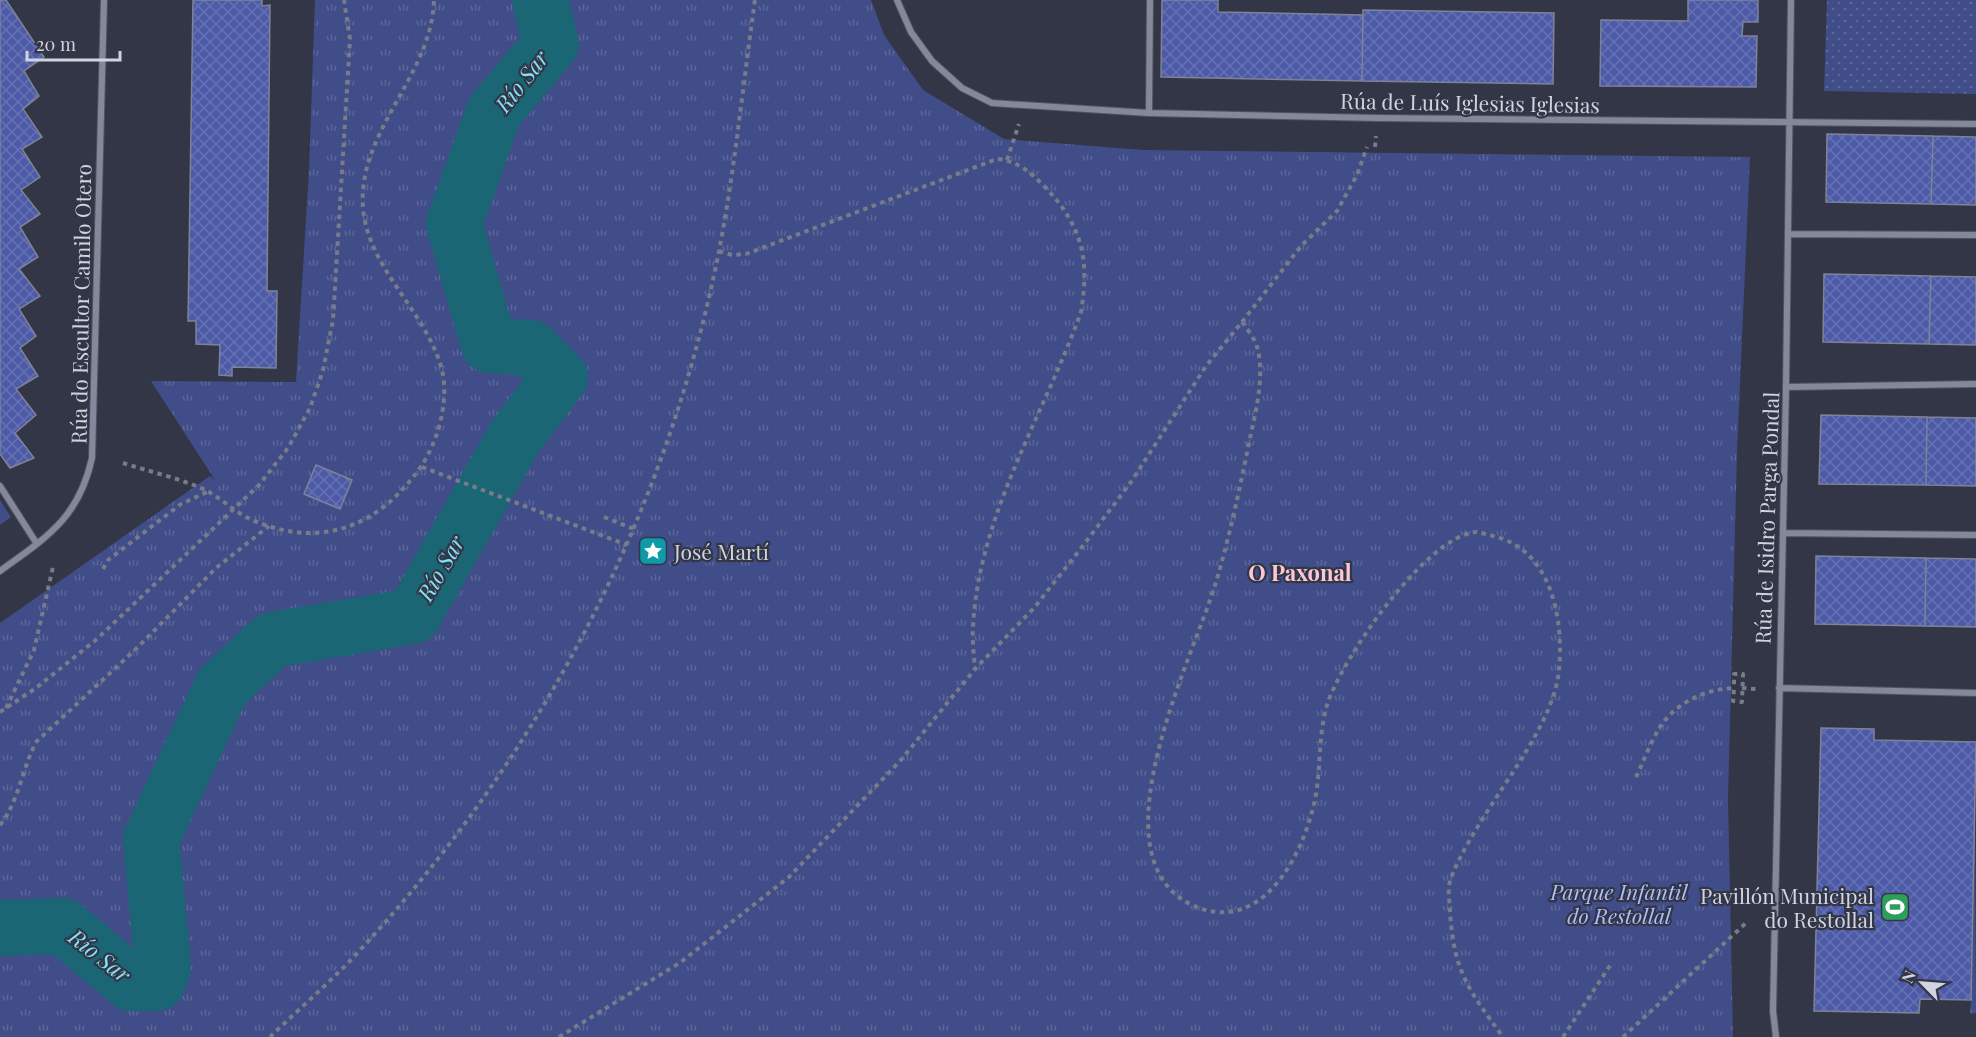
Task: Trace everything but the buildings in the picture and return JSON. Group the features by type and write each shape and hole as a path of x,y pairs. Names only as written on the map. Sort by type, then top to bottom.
{"street":[{"name":"Rúa do Escultor Camilo Otero","path":"0,571 66,519 75,506 88,477 92,458 104,0"},
{"name":"Rúa de Luís Iglesias Iglesias","path":"897,0 911,32 932,61 962,88 992,103 1149,113 1976,124"},
{"path":"1149,113 1150,0"},
{"name":"Rúa de Isidro Parga Pondal","path":"1776,1037 1773,1011 1786,387 1791,0"},
{"path":"1788,234 1976,235"},
{"path":"1786,387 1976,384"},
{"path":"0,486 37,544"},
{"path":"1783,533 1976,535"},
{"path":"1779,688 1976,693"}],"path":[{"path":"0,712 53,675 97,639 259,485 288,448 310,408 323,370 333,320 350,39 344,0"},
{"path":"123,463 208,491 232,510 269,526 290,532 314,534 342,529 377,514 401,493 422,467 441,418 444,394 442,371 435,350 376,248 363,211 363,189 375,144 414,69 427,34 434,0"},
{"path":"270,1037 345,965 397,908 504,770 582,638 627,545 676,416 719,250 755,0"},
{"path":"1007,160 1020,124"},
{"path":"1375,147 1376,134"},
{"path":"559,1037 681,962 789,877 900,761 975,669 1034,608 1082,548 1131,482 1206,366 1301,246 1337,211 1357,175 1367,147"},
{"path":"719,250 732,255 746,254 997,159 1007,160 1031,173 1068,213 1079,236 1084,264 1085,288 1081,312 989,538 977,589 972,629 975,669"},
{"path":"1242,322 1256,344 1258,364 1254,421 1234,515 1215,586 1172,701 1158,755 1146,827 1156,868 1169,888 1188,903 1220,915 1245,910 1274,888 1299,850 1314,805 1321,737 1327,705 1345,665 1394,596 1445,543 1477,532 1509,540 1529,554 1551,586 1559,625 1559,674 1550,703 1533,740 1461,858 1449,886 1452,946 1464,982 1503,1037"},
{"path":"422,467 627,545"},
{"path":"103,569 108,560 181,504 208,491"},
{"path":"604,517 634,529"},
{"path":"0,825 20,786 28,758 36,742 137,648 216,568 269,526"},
{"path":"6,708 34,650 53,567"},
{"path":"1734,674 1743,674 1742,702 1733,701 1734,688 1734,674"},
{"path":"1636,777 1666,719 1696,697 1713,689 1734,688"},
{"path":"1742,688 1756,689"},
{"path":"1623,1037 1746,923"},
{"path":"1563,1037 1611,964"}],"green space":[{"name":"Parque Infantil do Restollal","path":"315,0 871,0 884,35 923,90 1004,139 1143,150 1750,157 1737,451 1728,799 1733,1037 0,1037 0,623 210,476 215,480 151,381 296,382 309,170"},
{"path":"1827,0 1976,0 1976,94 1824,91"},
{"path":"0,500 11,517 0,525"},
{"path":"1975,816 1976,1013 1970,1014 1971,1000"}],"waterway":[{"name":"Río Sar","path":"0,928 63,926 131,983 157,983 163,967 151,839 222,687 272,640 413,616 515,437 560,377 531,348 489,345 454,224 494,112 551,44 540,0"}],"place":[{"name":"José Martí","path":"653,551"},
{"name":"Pavillón Municipal do Restollal","path":"1895,907"}],"district":[{"name":"O Paxonal","path":"1300,572"}]}
